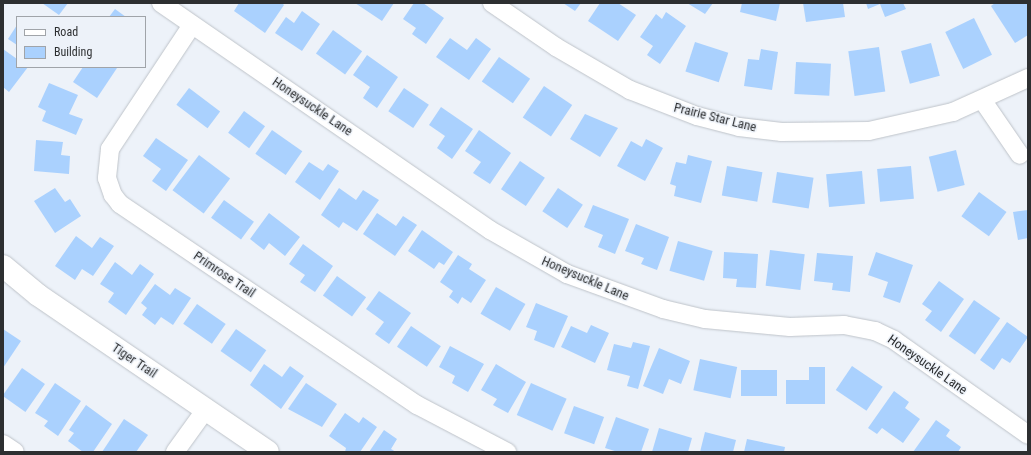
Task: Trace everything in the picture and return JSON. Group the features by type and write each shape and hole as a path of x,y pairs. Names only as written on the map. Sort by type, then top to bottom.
{"street":[{"name":"Honeysuckle Lane","path":"161,3 490,230 567,274 663,309 705,319 776,326 844,325 875,331 894,340 1028,435"},
{"name":"Prairie Star Lane","path":"492,3 562,51 630,90 697,116 739,126 782,132 869,131 912,124 983,101 1028,78"},
{"name":"Primrose Trail","path":"192,25 110,149 107,178 113,195 120,204 417,405 507,452"},
{"path":"983,101 1020,155"},
{"name":"Tiger Trail","path":"3,266 38,294 268,452"},
{"path":"175,452 206,410"},
{"path":"3,444 15,452"}],"building":[{"path":"42,3 68,3 59,15"},
{"path":"239,3 282,3 284,5 265,33 234,11"},
{"path":"355,3 394,3 382,21"},
{"path":"414,3 423,3 444,18 426,44 412,34 416,28 403,19"},
{"path":"563,3 581,3 575,11"},
{"path":"600,3 618,3 636,15 618,41 588,21"},
{"path":"687,3 713,3 705,14"},
{"path":"742,3 780,3 776,21 740,12"},
{"path":"803,3 843,3 845,17 806,22"},
{"path":"866,3 903,3 906,9 885,17 880,4 868,9"},
{"path":"995,3 1027,3 1028,35 1015,43 991,6"},
{"path":"115,9 125,16 110,16"},
{"path":"302,11 320,24 302,51 275,33 286,17 294,23"},
{"path":"666,12 686,26 660,64 647,55 653,46 640,37 656,14 662,19"},
{"path":"974,18 992,55 963,69 945,32"},
{"path":"16,27 16,44 8,39"},
{"path":"333,30 362,51 345,75 316,53"},
{"path":"450,38 467,50 476,38 491,49 469,80 436,57"},
{"path":"695,42 728,53 719,82 685,71"},
{"path":"931,43 940,76 910,84 901,51"},
{"path":"879,47 885,92 855,96 848,51"},
{"path":"3,49 16,58 16,68 27,68 9,92 3,87"},
{"path":"761,49 778,52 772,90 744,86 748,59 759,60"},
{"path":"367,55 398,77 377,108 363,98 370,87 353,75"},
{"path":"499,57 530,79 513,103 482,82"},
{"path":"796,62 831,64 829,96 794,94"},
{"path":"82,68 117,68 97,98 73,82"},
{"path":"49,83 78,95 69,114 83,119 76,135 42,121 46,111 38,107"},
{"path":"544,86 572,105 551,137 523,118"},
{"path":"189,88 220,111 208,128 176,105"},
{"path":"404,88 429,105 413,128 388,111"},
{"path":"441,107 473,129 452,159 437,148 445,136 429,125"},
{"path":"244,111 265,126 249,148 228,133"},
{"path":"585,114 618,128 600,157 570,139"},
{"path":"272,130 302,151 286,175 255,154"},
{"path":"479,130 511,153 490,184 473,173 481,162 465,151"},
{"path":"156,138 188,160 166,191 152,181 161,169 143,156"},
{"path":"646,139 663,148 645,181 617,166 631,141 642,147"},
{"path":"36,140 63,142 61,155 70,156 69,174 34,171"},
{"path":"956,150 965,185 938,192 929,157"},
{"path":"199,155 230,178 204,214 173,190"},
{"path":"688,155 712,161 701,203 674,196 676,186 670,184 676,162 686,164"},
{"path":"520,161 545,178 526,206 501,189"},
{"path":"309,162 323,171 328,164 339,171 320,200 295,182"},
{"path":"727,166 762,172 757,202 722,196"},
{"path":"911,166 914,199 880,202 877,169"},
{"path":"862,171 865,204 829,207 826,174"},
{"path":"777,172 814,178 809,208 772,203"},
{"path":"55,188 65,202 70,199 81,216 55,233 34,201"},
{"path":"339,188 356,200 363,190 379,200 357,231 343,222 339,228 321,215"},
{"path":"558,188 583,205 567,228 542,211"},
{"path":"979,192 1007,212 989,236 961,216"},
{"path":"224,200 254,222 241,240 211,218"},
{"path":"593,205 629,219 615,254 598,247 603,235 584,227"},
{"path":"1028,210 1028,238 1018,240 1013,212"},
{"path":"269,213 300,237 285,256 269,243 264,250 250,239"},
{"path":"377,213 396,226 403,216 417,225 395,256 363,234"},
{"path":"636,224 669,237 657,270 641,264 644,258 625,251"},
{"path":"422,230 453,252 444,265 439,262 434,269 408,251"},
{"path":"76,236 92,248 100,237 114,246 93,276 82,269 75,280 55,266"},
{"path":"678,241 713,251 704,281 669,271"},
{"path":"303,244 333,266 315,292 300,282 305,275 289,264"},
{"path":"770,250 805,254 800,290 766,286"},
{"path":"724,252 758,254 756,288 736,287 737,279 723,278"},
{"path":"876,252 913,265 900,303 883,297 888,282 868,275"},
{"path":"817,253 853,256 850,292 832,290 833,283 814,281"},
{"path":"458,255 472,264 469,269 486,280 471,303 462,297 458,304 449,297 453,291 440,282"},
{"path":"115,262 132,275 140,264 154,274 126,315 108,302 114,293 100,284"},
{"path":"337,276 366,297 352,317 323,295"},
{"path":"939,281 964,299 941,332 925,320 932,311 922,304"},
{"path":"155,284 170,295 175,288 191,298 173,325 161,317 155,325 142,315 147,308 141,303"},
{"path":"496,287 525,304 510,331 480,314"},
{"path":"379,291 411,313 389,344 375,334 384,322 366,309"},
{"path":"974,300 1000,318 975,354 949,336"},
{"path":"536,303 568,316 554,348 534,340 537,331 526,327"},
{"path":"197,304 226,324 212,344 183,324"},
{"path":"1007,322 1028,337 1010,363 1002,358 994,370 980,360"},
{"path":"591,325 609,333 595,363 561,347 571,326 587,333"},
{"path":"411,326 441,346 427,367 397,347"},
{"path":"3,329 21,341 3,368"},
{"path":"236,329 266,350 251,372 221,351"},
{"path":"633,342 650,346 638,389 627,386 630,376 607,370 614,344 631,348"},
{"path":"450,346 484,364 468,392 452,383 455,376 439,367"},
{"path":"659,348 690,361 681,384 669,379 663,394 643,386"},
{"path":"700,359 737,367 731,398 693,390"},
{"path":"264,364 282,377 290,366 304,376 281,409 250,385"},
{"path":"496,364 526,382 508,413 493,405 497,399 481,390"},
{"path":"852,366 883,387 866,411 836,390"},
{"path":"809,367 825,367 825,404 786,404 786,380 809,380"},
{"path":"22,368 45,384 25,412 3,396"},
{"path":"741,370 777,370 777,396 741,396"},
{"path":"55,383 81,401 58,436 44,426 48,421 35,413"},
{"path":"306,383 337,404 322,427 288,409"},
{"path":"531,383 567,399 552,431 517,415"},
{"path":"894,391 909,402 905,408 920,419 903,443 882,428 877,434 868,428"},
{"path":"86,405 112,424 93,452 83,452 68,441 74,433 69,430"},
{"path":"574,406 604,417 594,444 564,433"},
{"path":"345,413 359,423 363,417 377,427 360,452 345,452 346,448 329,436"},
{"path":"616,417 649,429 641,452 618,452 605,448"},
{"path":"124,419 148,435 136,452 102,452"},
{"path":"936,420 950,430 946,436 961,447 958,452 913,452"},
{"path":"659,428 692,438 688,452 652,452"},
{"path":"384,430 397,439 391,449 396,452 369,452"},
{"path":"705,432 736,440 733,452 700,452"},
{"path":"747,439 785,447 784,452 744,452"}]}
